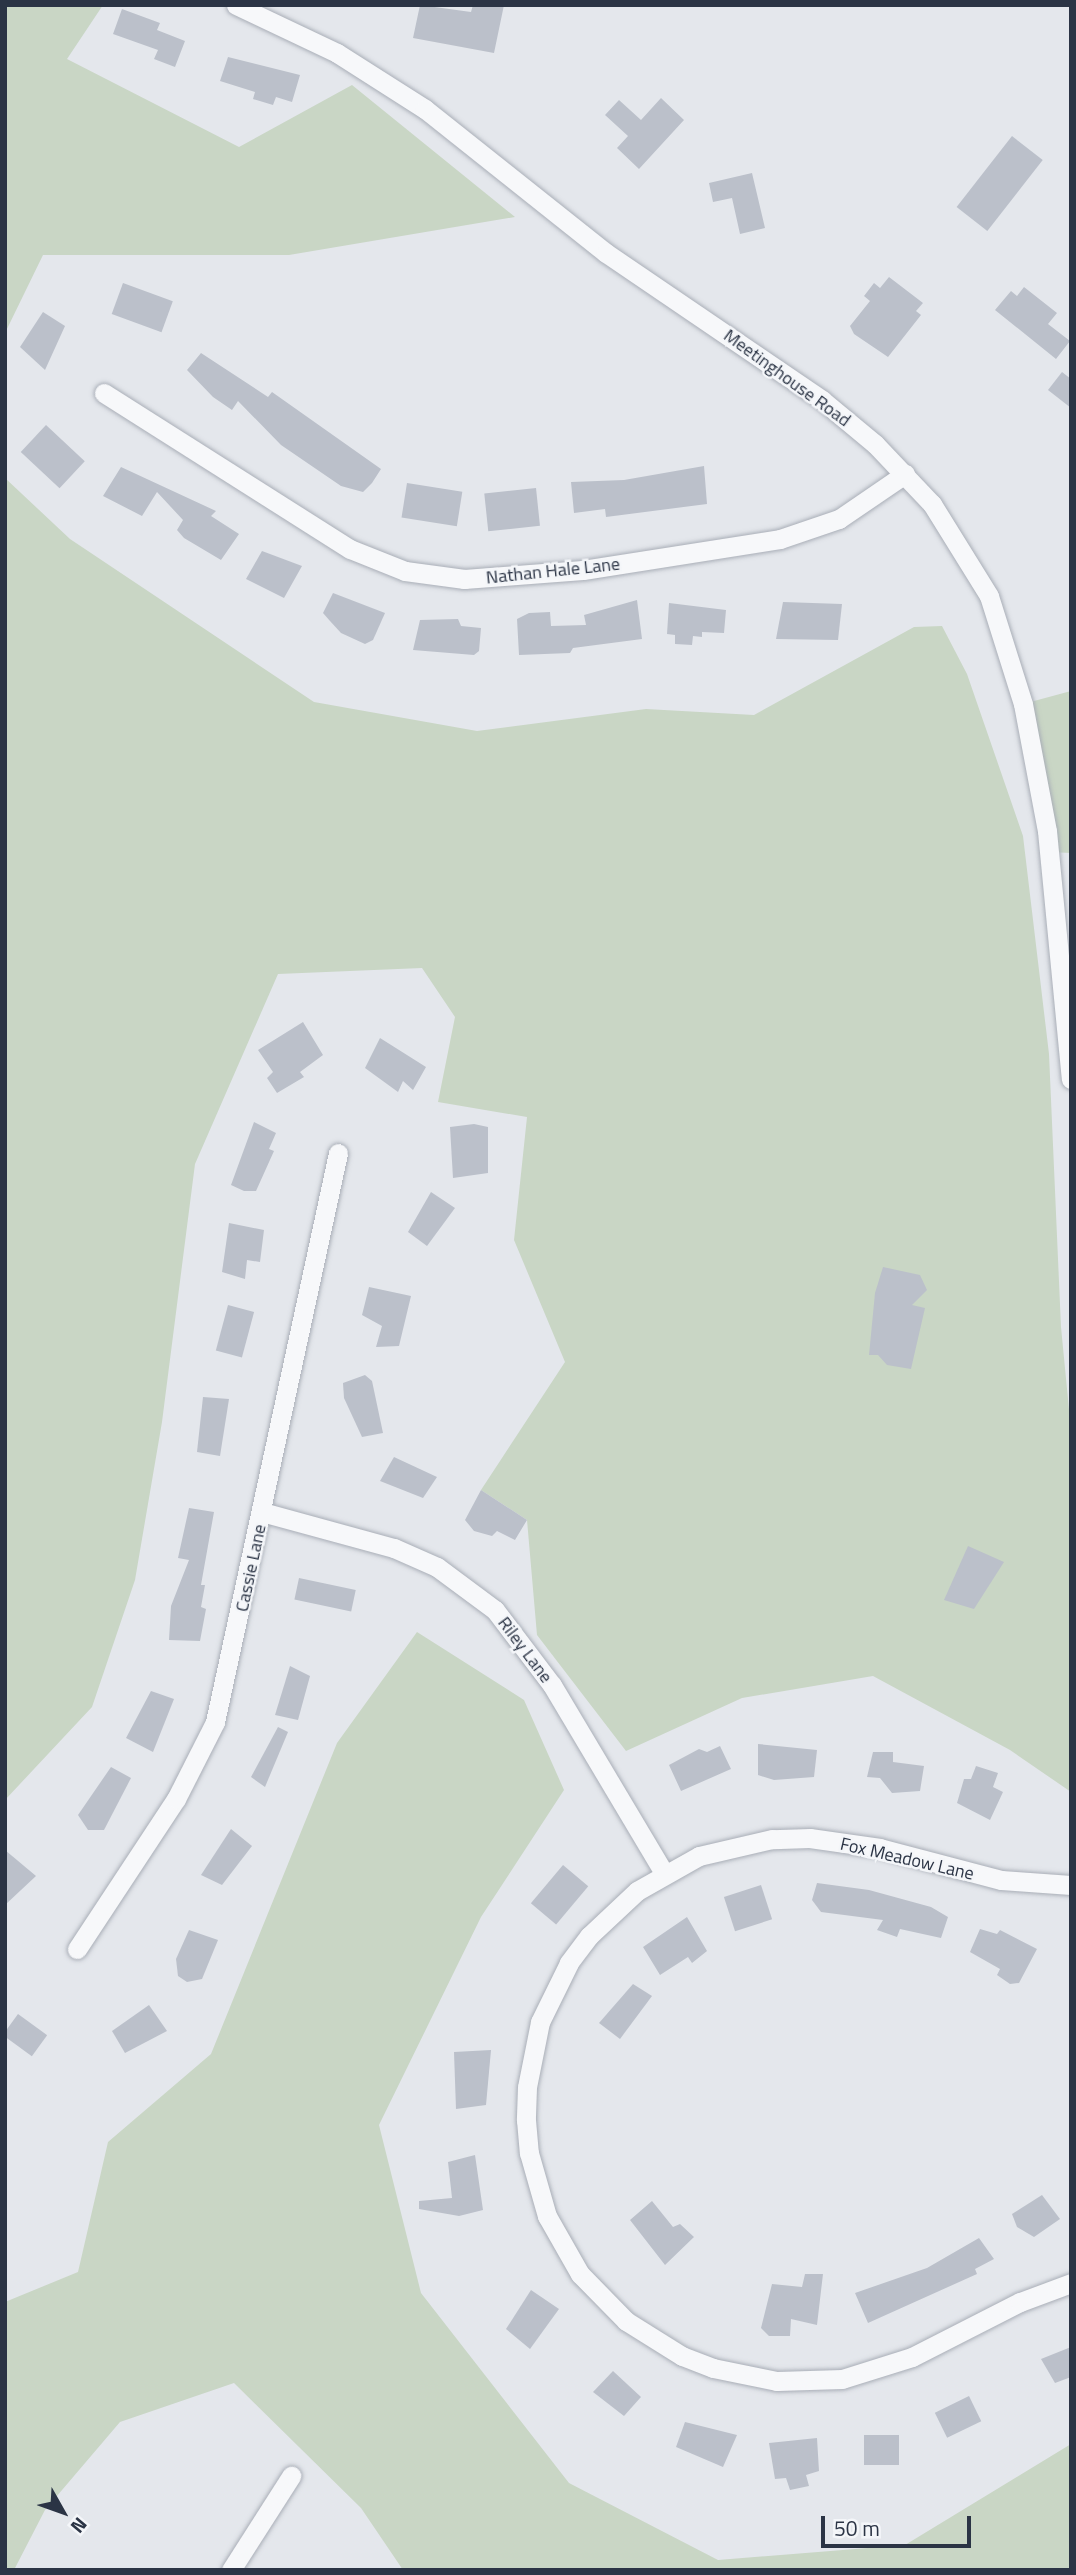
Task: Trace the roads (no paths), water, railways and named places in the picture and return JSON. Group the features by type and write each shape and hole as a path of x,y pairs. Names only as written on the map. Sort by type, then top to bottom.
{"street":[{"name":"Meetinghouse Road","path":"236,5 337,53 425,109 606,253 794,378 905,474 932,504 979,573 1012,660 1046,831 1071,1079"},
{"name":"Nathan Hale Lane","path":"104,393 349,549 405,571 464,579 583,569 767,542 839,519 905,474"},
{"name":"Cassie Lane","path":"77,1949 199,1760 226,1682 338,1153"},
{"name":"Riley Lane","path":"262,1512 394,1548 437,1567 495,1610 552,1685 664,1873"},
{"name":"Fox Meadow Lane","path":"1071,1885 1001,1880 880,1848 810,1838 735,1845 664,1873 611,1912 569,1963 540,2022 530,2065 526,2120 536,2185 562,2246 602,2299 653,2340 682,2356 745,2376 812,2382 877,2370 912,2357 1020,2302 1071,2283"},
{"path":"231,2570 291,2476"}]}
